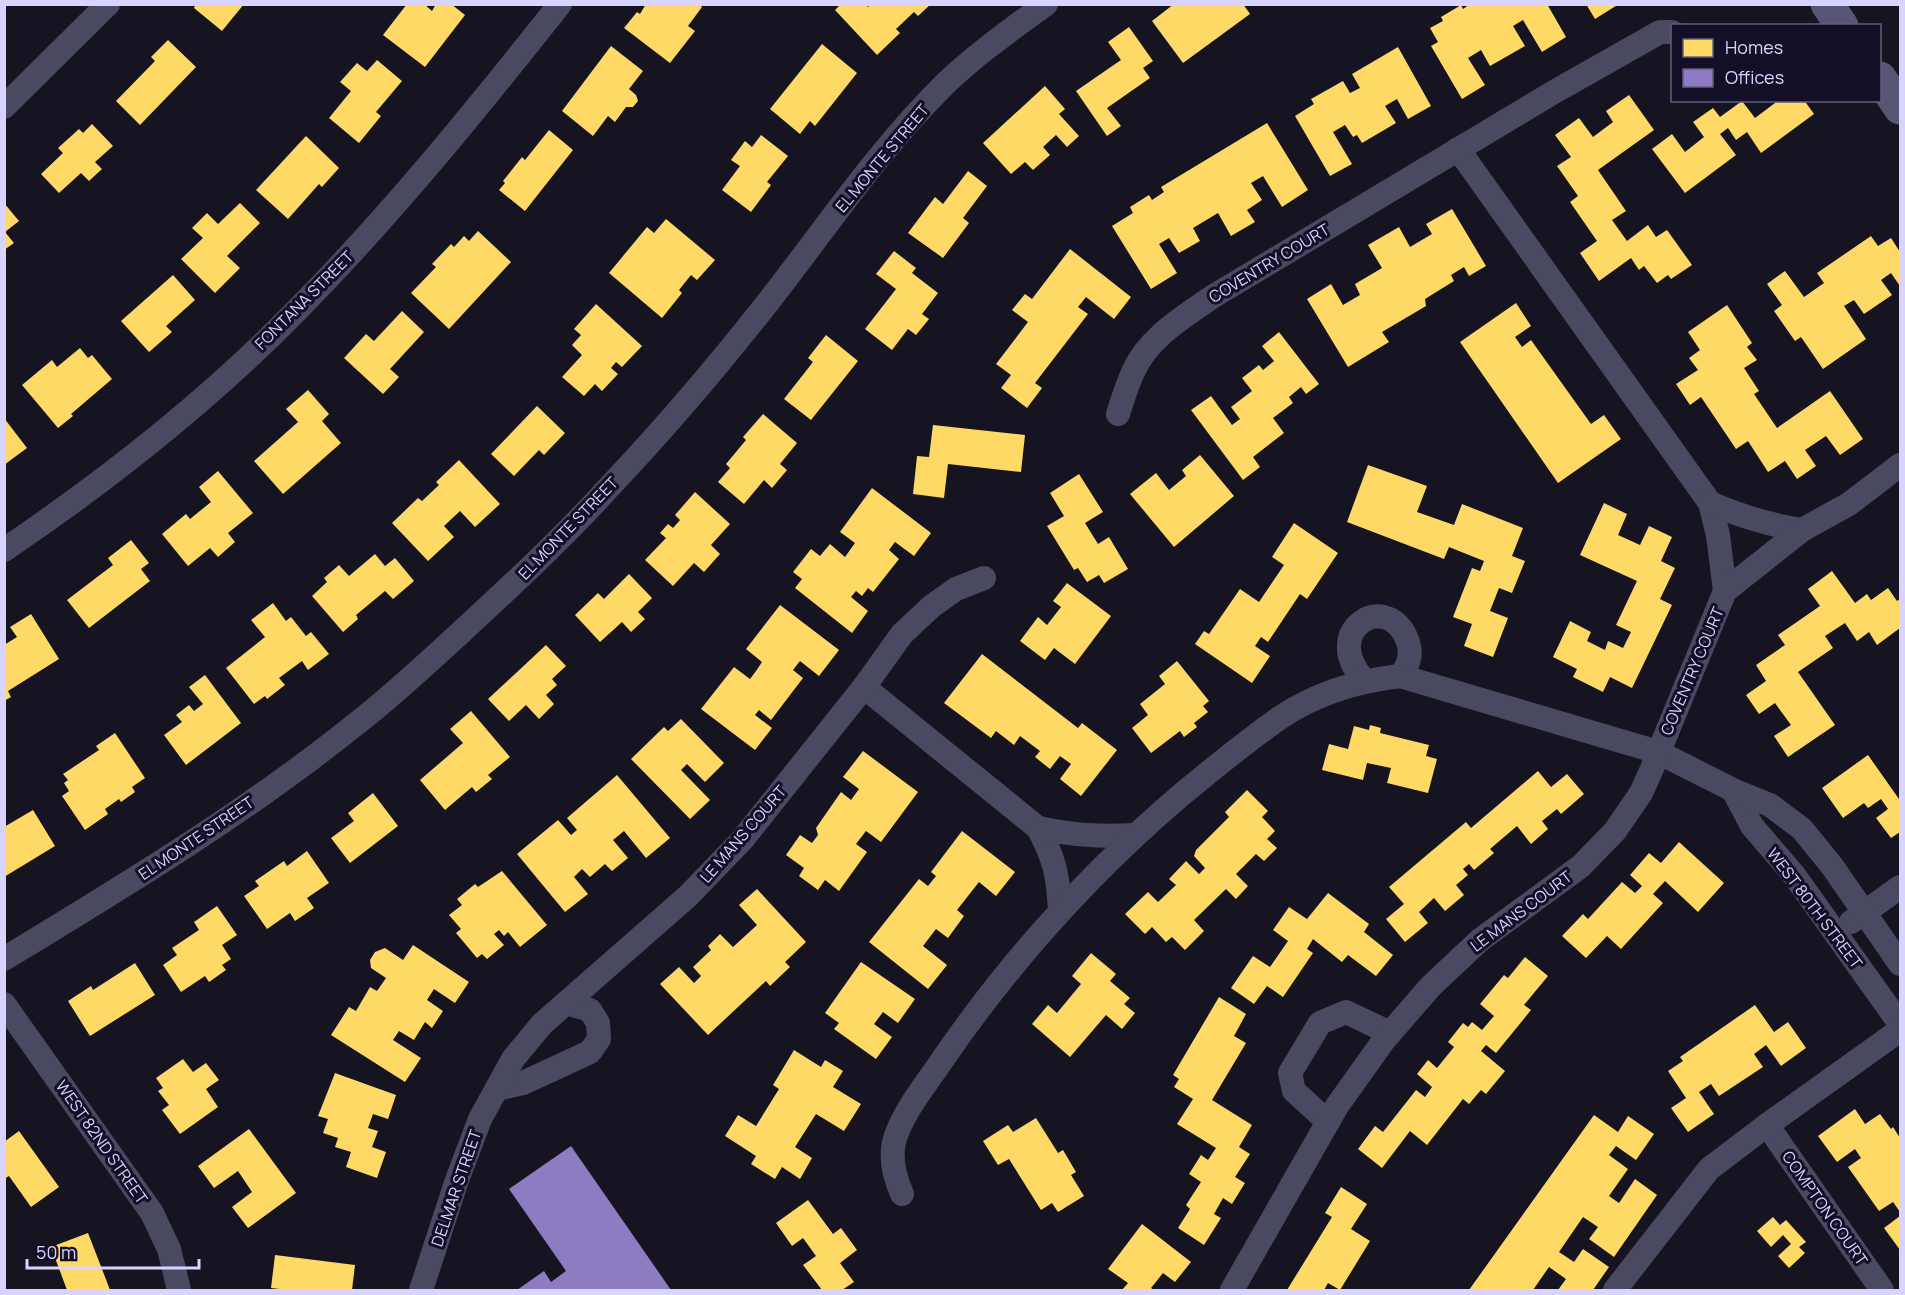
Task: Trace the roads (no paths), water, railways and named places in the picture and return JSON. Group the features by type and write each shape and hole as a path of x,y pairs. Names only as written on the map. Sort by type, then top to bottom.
{"street":[{"path":"4,107 108,4"},
{"name":"FONTANA STREET","path":"4,550 40,526 133,455 211,390 295,313 390,212 498,83 560,4"},
{"name":"EL MONTE STREET","path":"4,959 120,889 273,787 362,720 516,582 609,488 689,399 765,306 905,126 957,74 1001,37 1046,4"},
{"path":"1827,4 1841,24"},
{"name":"COVENTRY COURT","path":"1118,414 1134,369 1151,345 1168,328 1212,297 1554,92 1660,32 1671,32"},
{"path":"1881,80 1900,108"},
{"name":"COVENTRY COURT","path":"1458,149 1710,503 1718,535 1725,591"},
{"name":"COVENTRY COURT","path":"1658,752 1725,591 1802,530 1849,504 1900,465"},
{"path":"1710,503 1769,525 1802,530"},
{"name":"LE MANS COURT","path":"606,966 681,902 742,840 864,687 902,634 932,606 956,589 984,578"},
{"path":"1364,680 1354,670 1350,661 1349,643 1354,629 1363,621 1376,616 1393,620 1403,630 1410,644 1410,658 1406,669 1400,676"},
{"path":"902,1194 893,1174 894,1142 910,1108 969,1022 1060,910 1135,835 1216,766 1282,716 1314,699 1364,680 1400,676 1658,752 1733,790 1770,805 1802,829 1832,866 1900,964"},
{"path":"864,687 1038,828 1051,852 1058,877 1060,910"},
{"name":"LE MANS COURT","path":"1232,1290 1337,1106 1390,1033 1431,986 1480,940 1581,866 1615,831 1641,793 1658,752"},
{"name":"WEST 80TH STREET","path":"1733,790 1752,826 1794,875 1900,1024"},
{"path":"1038,828 1072,835 1098,837 1135,835"},
{"path":"1836,934 1900,887"},
{"name":"DELMAR STREET","path":"421,1290 480,1119 513,1059 542,1024 606,966"},
{"path":"497,1089 523,1083 590,1052 599,1038 598,1023 590,1010 566,1003"},
{"name":"WEST 82ND STREET","path":"4,1005 152,1212 169,1249 179,1290"},
{"path":"1328,1122 1294,1091 1290,1073 1320,1023 1346,1012 1390,1033"},
{"path":"1615,1290 1710,1169 1767,1125 1900,1030"},
{"name":"COMPTON COURT","path":"1767,1125 1882,1290"}]}
